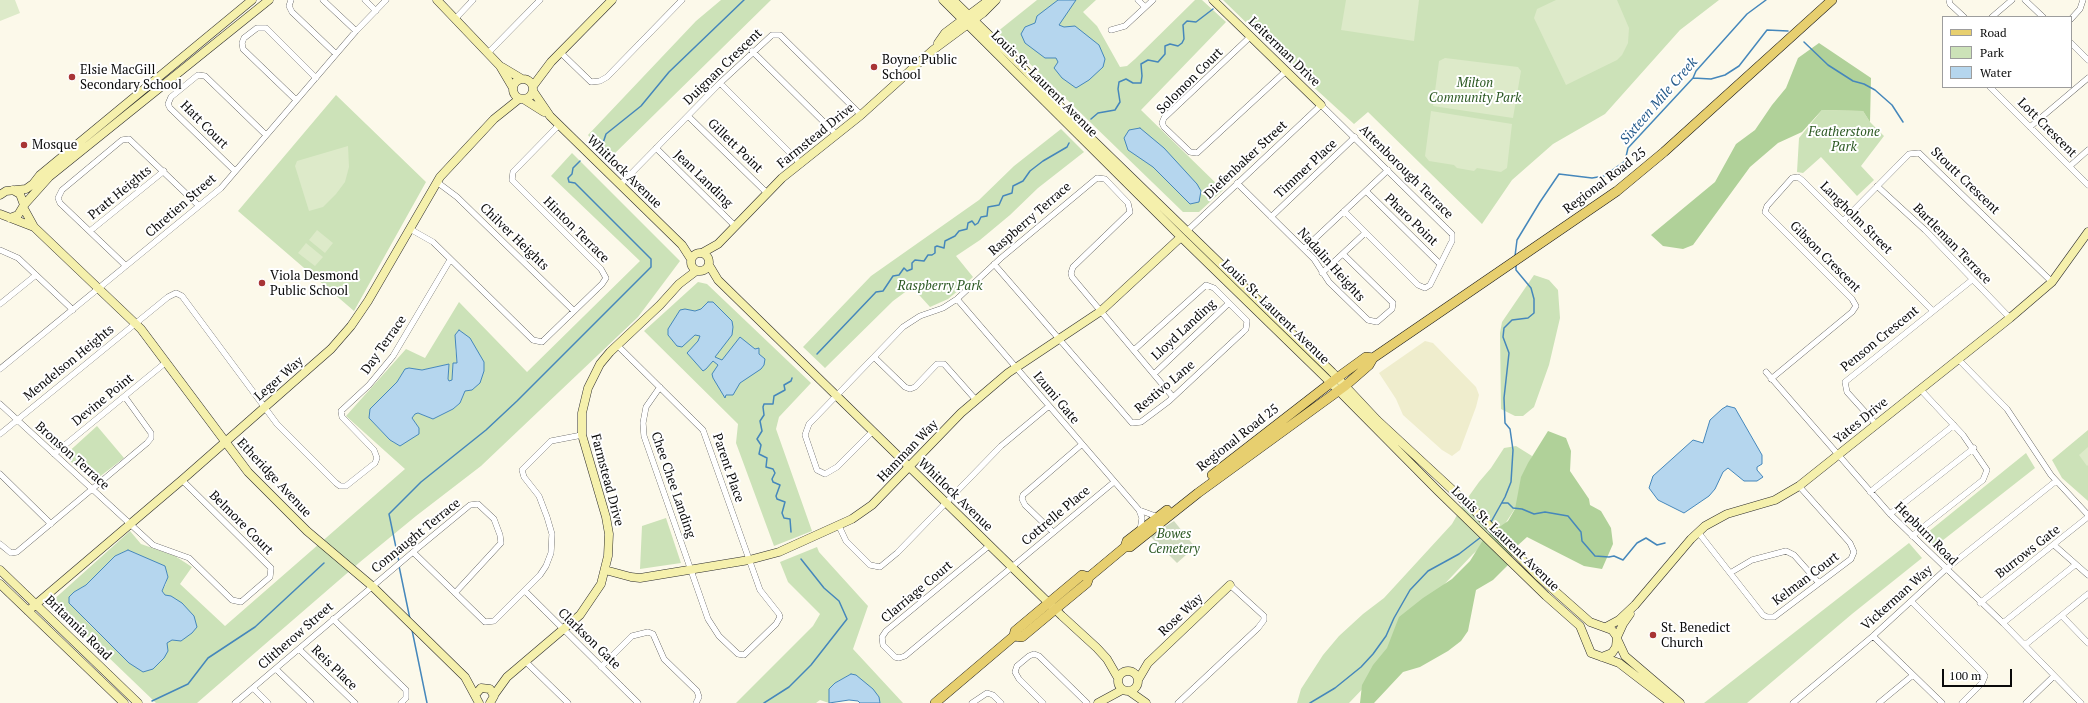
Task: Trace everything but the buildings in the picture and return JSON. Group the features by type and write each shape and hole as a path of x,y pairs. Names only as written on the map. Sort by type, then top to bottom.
{"main road":[{"name":"Regional Road 25","path":"1125,547 1130,547 1198,493 1341,388 1369,365 1373,358 1524,256 1636,176 1832,0"},
{"name":"Regional Road 25","path":"935,703 1014,636 1022,637 1052,606 1087,583 1089,577 1125,547 1127,541 1334,380 1366,358 1373,358"}],"street":[{"path":"0,195 6,191 26,189 33,184 40,175 252,0"},
{"path":"3,216 18,215 49,177 269,0"},
{"path":"292,0 289,6 292,12 336,54"},
{"path":"323,0 356,31"},
{"path":"365,0 376,11"},
{"name":"Chretien Street","path":"0,369 221,188 356,31 386,0"},
{"path":"437,0 456,18 500,66 513,90 522,100 531,96 533,88 551,62 607,2"},
{"path":"456,18 473,0"},
{"path":"488,53 540,0"},
{"path":"560,52 591,82 600,82 607,77 682,0"},
{"name":"Louis St. Laurent Avenue","path":"943,0 968,19 1022,66 1093,140 1187,231 1334,380 1438,491 1580,626 1586,641"},
{"name":"Louis St. Laurent Avenue","path":"954,0 968,19 1180,237 1334,380"},
{"name":"Farmstead Drive","path":"968,19 989,0"},
{"name":"Farmstead Drive","path":"476,699 479,689 508,677 564,630 590,603 601,584 609,549 608,526 582,435 582,413 588,388 600,364 617,345 655,310 679,284 699,272 709,263 718,244 766,193 861,115 933,50 945,33 996,0"},
{"path":"1138,0 1145,7"},
{"path":"1111,30 1125,26 1153,0"},
{"name":"Leiterman Drive","path":"1213,0 1321,105"},
{"path":"1949,0 1950,4 1963,16"},
{"path":"1993,16 2012,0"},
{"path":"2025,0 2042,16"},
{"path":"2072,18 2080,9 2083,0"},
{"path":"296,100 243,49 242,43 244,38 257,28 266,28 316,78"},
{"name":"Duignan Crescent","path":"620,185 752,51 772,35 780,35 861,115"},
{"name":"Solomon Court","path":"1251,36 1164,118 1162,124 1164,128 1190,152 1199,152 1286,71"},
{"path":"2072,44 2088,60"},
{"path":"752,51 837,134"},
{"path":"513,90 516,82 524,79 551,62"},
{"path":"500,66 524,79 533,88"},
{"name":"Hatt Court","path":"235,171 170,108 168,104 171,97 198,75 205,76 266,135"},
{"path":"2030,127 2088,78"},
{"path":"720,83 801,164"},
{"name":"Whitlock Avenue","path":"533,88 550,116"},
{"name":"Lott Crescent","path":"1993,88 2088,184"},
{"name":"Leger Way","path":"28,611 322,358 347,331 368,301 437,182 451,164 494,119 513,90"},
{"name":"Whitlock Avenue","path":"522,100 550,116 560,125 682,245 690,261 699,272 718,280"},
{"name":"Leger Way","path":"494,119 522,100"},
{"name":"Diefenbaker Street","path":"1187,231 1321,105"},
{"name":"Attenborough Terrace","path":"1321,105 1452,234 1452,241 1430,285 1425,288 1420,286 1344,211"},
{"name":"Gillett Point","path":"688,116 766,193"},
{"name":"Hinton Terrace","path":"410,229 433,242 536,342 544,340 573,310 602,284 606,275 512,180 513,172 560,125"},
{"name":"Timmer Place","path":"1271,217 1355,137"},
{"path":"126,266 60,203 58,198 62,190 125,138 132,140 199,206"},
{"name":"Jean Landing","path":"656,148 735,226"},
{"path":"2070,166 2088,150"},
{"name":"Stoutt Crescent","path":"1842,220 1909,154 1916,152 1922,154 2052,282"},
{"path":"1304,250 1388,170"},
{"name":"Pratt Heights","path":"90,231 164,171"},
{"name":"Langholm Street","path":"1765,212 1767,206 1790,180 1798,177 1933,311"},
{"name":"Raspberry Terrace","path":"873,431 833,470 825,474 817,470 805,432 809,424 874,357 909,323 957,299 994,264 1094,179 1102,178 1128,203 1130,212 1073,268 1071,273 1072,278 1101,311"},
{"name":"Chilver Heights","path":"437,182 457,197 573,310"},
{"name":"Nadalin Heights","path":"1237,183 1314,259 1329,282 1368,320 1377,322 1390,312 1393,306 1392,301 1343,254"},
{"name":"Bartleman Terrace","path":"1877,186 1925,230 2010,318"},
{"name":"Etheridge Avenue","path":"13,190 22,197 24,206 34,227 135,323 248,472 307,531 372,586 465,677 486,687"},
{"name":"Pharo Point","path":"1366,191 1440,264"},
{"name":"Gibson Crescent","path":"1765,212 1856,306 1852,312 1771,379"},
{"name":"Etheridge Avenue","path":"3,216 34,227"},
{"name":"Yates Drive","path":"1617,638 1623,624 1635,605 1698,532 1720,517 1775,500 1800,486 2010,318 2052,282 2088,232"},
{"path":"1322,273 1365,233"},
{"name":"Hamman Way","path":"605,570 635,578 749,560 779,552 839,526 867,509 910,467 961,413 976,400 1016,368 1101,311 1180,237"},
{"name":"Farmstead Drive","path":"679,284 690,261 700,253 718,244"},
{"name":"Whitlock Avenue","path":"682,245 685,245 700,253 709,263 718,280 1108,659 1118,680 1126,691"},
{"path":"0,250 18,258 73,310"},
{"name":"Day Terrace","path":"265,407 277,424 336,483 343,486 348,485 375,463 377,454 344,421 341,411 369,385 393,356 450,260"},
{"name":"Restivo Lane","path":"994,264 1132,423 1141,422 1174,397 1246,329 1247,321 1212,286 1203,286 1134,350"},
{"path":"0,304 36,275"},
{"name":"Penson Crescent","path":"1876,424 1847,392 1844,386 1845,382 1972,280"},
{"name":"Mendelson Heights","path":"0,434 171,294 179,294 265,407"},
{"name":"Izumi Gate","path":"957,299 1081,445 1139,510 1158,517"},
{"name":"Lloyd Landing","path":"1154,374 1229,303"},
{"path":"1101,311 1174,397"},
{"name":"Parent Place","path":"617,345 703,430 762,595 778,611 780,617 776,624 744,655 735,651 711,624 691,570"},
{"path":"874,357 905,387 910,389 915,387 937,364 944,364 976,400"},
{"path":"1958,359 2007,409 2056,481 2088,516"},
{"name":"Devine Point","path":"54,454 165,363"},
{"name":"Hepburn Road","path":"1766,372 1890,514 1980,603 2003,623 2081,703"},
{"name":"Chee Chee Landing","path":"660,387 646,407 643,423 644,436 691,570"},
{"name":"Louis St. Laurent Avenue","path":"1341,388 1442,480 1518,554 1538,576 1573,608 1590,622 1605,626"},
{"path":"1912,536 1986,477 1987,468 1974,448 1920,389"},
{"path":"0,544 8,551 14,553 51,524 147,443 151,438 151,433 125,397"},
{"name":"Bronson Terrace","path":"0,404 130,523"},
{"path":"839,526 846,541 870,565 880,567 897,553 1001,446 1049,406"},
{"path":"1870,492 1954,425"},
{"path":"412,552 488,623 494,621 525,591 546,566 551,553 553,540 551,528 542,501 533,486 524,477 522,470 551,441 582,435"},
{"path":"1054,532 1025,505 1022,499 1023,495 1081,445"},
{"path":"1890,514 1974,448"},
{"path":"0,474 51,524"},
{"name":"Belmore Court","path":"130,523 157,547 189,558 232,600 238,602 243,600 270,577 271,568 182,480"},
{"name":"Vickerman Way","path":"1792,703 1873,636 1946,569 2056,481"},
{"name":"Cottrelle Place","path":"1012,567 1114,482"},
{"name":"Kelman Court","path":"1698,532 1763,615 1769,618 1776,615 1818,582 1851,559 1854,550 1800,486"},
{"name":"Connaught Terrace","path":"372,586 470,505 476,503 481,505 494,519 500,535 501,543 455,593"},
{"path":"1139,510 1142,518 1140,531"},
{"name":"Burrows Gate","path":"1980,603 2054,545 2088,516"},
{"name":"Clarriage Court","path":"990,545 886,631 882,637 883,645 895,657 903,657 1012,567"},
{"path":"2054,545 2088,575"},
{"path":"1730,573 1752,560 1786,551 1792,553 1818,582"},
{"path":"2003,623 2076,565"},
{"name":"Britannia Road","path":"0,570 138,703"},
{"name":"Britannia Road","path":"0,584 124,703"},
{"path":"1178,703 1258,628 1264,620 1264,616 1230,585"},
{"name":"Rose Way","path":"1137,683 1148,663 1230,585"},
{"name":"Clitherow Street","path":"235,703 372,586"},
{"name":"Clarkson Gate","path":"525,591 638,703"},
{"path":"2025,646 2088,594"},
{"path":"1911,602 1984,673 1982,683 1962,703"},
{"name":"Yates Drive","path":"1605,626 1615,622 1635,605"},
{"path":"2062,616 2088,643"},
{"path":"334,618 406,690 406,698 401,703"},
{"path":"1671,703 1619,663 1591,653 1586,641 1590,632 1594,629 1605,626 1612,630 1617,638 1621,652 1680,703"},
{"path":"601,667 632,636 648,632 653,634 664,659 697,691 699,697 696,703"},
{"path":"1873,636 1942,703"},
{"path":"1601,657 1609,656 1615,650 1617,638"},
{"name":"Reis Place","path":"299,649 355,703"},
{"path":"1043,703 1019,679 1015,672 1017,666 1029,656 1034,654 1039,656 1087,703"},
{"name":"Whitlock Avenue","path":"1108,659 1112,660 1128,671 1137,683"},
{"path":"526,662 568,703"},
{"name":"Rose Way","path":"1118,680 1128,671 1148,663"},
{"path":"276,669 311,703"},
{"path":"1879,703 1913,675"},
{"path":"2026,703 2054,676"},
{"name":"Etheridge Avenue","path":"465,677 476,699"},
{"name":"Farmstead Drive","path":"493,699 508,677"},
{"path":"1106,698 1118,680"},
{"path":"1098,703 1106,698 1126,691 1137,683 1146,703"},
{"path":"486,687 493,699"},
{"path":"253,688 268,703"},
{"path":"1126,691 1146,703"},
{"path":"972,703 987,693 993,695 1000,703"}],"shaded area":[{"path":"1425,341 1433,343 1476,387 1479,395 1460,450 1452,456 1442,450 1403,415 1396,399 1379,373"}],"green space":[{"path":"0,0 15,0 20,13 0,21"},
{"path":"721,0 771,0 608,160 588,135 696,21"},
{"path":"1037,0 1096,0 1083,12 1097,26 1120,67 1127,66 1135,59 1195,0 1202,0 1226,22 1141,110 1223,190 1199,212 1183,212 997,32"},
{"name":"Milton Community Park","path":"1223,0 1719,0 1680,30 1605,114 1553,144 1512,180 1482,224 1368,112 1354,124 1296,71"},
{"path":"1346,0 1419,0 1414,41 1341,30"},
{"path":"1556,0 1617,0 1629,28 1628,43 1622,55 1617,60 1566,85 1534,18 1537,9"},
{"path":"1819,43 1871,78 1870,122 1863,111 1822,110 1802,132 1778,143 1750,167 1693,245 1683,249 1663,246 1651,235 1715,182 1736,144 1755,130 1786,88 1798,58"},
{"path":"1445,58 1518,67 1521,71 1513,118 1433,106 1439,61"},
{"path":"336,95 426,182 354,311 238,211"},
{"name":"Featherstone Park","path":"1822,110 1863,111 1870,122 1884,136 1861,166 1874,180 1857,196 1821,157 1803,173 1797,172 1799,138"},
{"path":"1431,111 1512,124 1507,168 1501,172 1477,168 1474,171 1457,168 1454,165 1429,161 1425,156"},
{"name":"Raspberry Park","path":"1061,129 1084,152 1038,188 1010,215 980,240 956,256 973,277 959,290 948,299 930,307 912,287 893,301 825,368 803,347 871,276 979,200 1014,166"},
{"path":"348,146 349,167 345,182 323,207 309,211 295,166 297,161"},
{"path":"572,153 680,261 638,317 481,466 416,516 360,562 197,703 156,703 51,602 130,531 141,544 175,556 192,567 180,584 225,626 405,469 346,416 406,349 425,358 459,302 527,372 640,261 551,176","holes":["455,346 465,391 460,403 453,409 433,419 418,413 414,414 412,418 419,428 400,446 390,440 369,418 370,409 397,382 405,369 409,368 422,370 449,364 448,379 449,381 452,380 453,363 457,363","128,550 151,561 168,574 166,584 162,591 165,595 171,640 166,643 168,651 129,663 86,621 69,597 74,592 86,585 115,556"]},
{"path":"317,230 333,243 325,253 309,240"},
{"path":"306,243 323,257 315,266 298,253"},
{"path":"1534,275 1549,280 1558,290 1560,318 1549,365 1534,407 1523,416 1515,416 1501,409 1500,333 1502,322"},
{"path":"698,282 707,284 811,383 779,417 776,429 812,531 774,546 736,443 738,424 644,331"},
{"path":"97,426 124,458 94,481 64,456"},
{"path":"2088,430 2088,501 2062,478 2052,460"},
{"path":"1548,431 1566,438 1571,451 1570,471 1589,499 1590,505 1601,511 1611,528 1613,544 1602,569 1584,566 1527,537 1516,547 1509,564 1493,580 1476,590 1468,631 1461,641 1448,651 1420,667 1403,672 1374,703 1360,703 1362,685 1373,665 1387,648 1399,617 1423,598 1452,579 1470,561 1485,537 1508,521 1515,509 1521,477"},
{"path":"1516,446 1532,456 1527,490 1503,527 1473,554 1419,611 1373,678 1349,703 1297,703 1301,689 1323,655 1339,636 1363,614 1384,598 1452,524 1464,503 1491,468 1504,448"},
{"path":"2088,447 2088,465 2087,466 2079,455"},
{"path":"2026,453 2035,468 1933,548 1922,537"},
{"path":"666,518 681,563 640,569 642,526"},
{"name":"Bowes Cemetery","path":"1174,521 1195,547 1177,563 1150,536"},
{"path":"1909,543 1922,558 1852,614 1747,703 1704,703"},
{"path":"817,547 819,552 868,606 853,649 903,703 880,703 879,697 851,674 835,683 829,689 829,703 820,700 816,703 736,703 813,626 820,614 788,582 780,562"}],"water":[{"path":"1058,0 1076,0 1059,25 1064,27 1075,26 1099,45 1105,59 1103,67 1089,80 1076,88 1062,78 1054,68 1058,62 1056,58 1045,58 1025,43 1021,34 1025,27 1035,23 1037,16"},
{"path":"1140,128 1164,148 1197,184 1201,191 1199,202 1190,204 1153,167 1128,150 1124,138 1129,130"},
{"path":"708,302 713,302 732,321 733,327 732,335 715,357 722,360 740,337 755,349 759,348 759,354 765,359 764,365 761,369 740,383 733,395 726,395 725,398 712,374 718,365 713,361 703,371 687,353 698,341 700,336 695,335 682,347 677,346 668,335 668,329 680,310 685,309 695,311 701,309"},
{"path":"459,330 470,338 484,362 484,371 480,383 472,390 465,391 460,403 453,409 433,419 418,413 415,414 412,418 419,428 419,434 400,446 390,440 369,418 370,409 397,382 405,369 409,368 422,370 449,364 448,379 449,381 452,380 453,363 457,363 455,335"},
{"path":"1727,406 1735,408 1762,455 1762,464 1757,467 1757,470 1763,477 1757,481 1744,481 1728,468 1723,472 1715,489 1709,496 1684,513 1658,500 1649,488 1653,476 1693,440 1703,443 1710,420"},
{"path":"128,550 165,566 168,577 162,591 165,595 171,596 182,603 194,616 197,627 192,633 181,641 172,640 167,643 168,651 164,658 153,669 143,672 129,663 69,603 69,597 74,592 86,585 115,556"},
{"path":"851,674 856,675 873,689 879,697 880,703 860,703 858,701 849,700 829,703 829,689 835,683"}],"waterway":[{"path":"596,145 603,143 606,134 641,106 669,72 744,0"},
{"name":"Sixteen Mile Creek","path":"1515,256 1517,240 1559,174 1592,178 1604,176 1625,161 1628,148 1693,78 1696,71 1747,14 1766,0"},
{"path":"1091,119 1098,113 1115,110 1120,102 1118,89 1119,82 1126,79 1133,83 1141,83 1141,64 1148,60 1158,62 1165,54 1165,46 1170,44 1178,46 1182,43 1184,39 1183,25 1187,21 1196,22 1213,9"},
{"path":"1693,78 1711,79 1725,75 1739,66 1767,30 1788,31"},
{"path":"1804,42 1828,65 1853,81 1864,84 1875,90 1892,105 1903,122"},
{"path":"817,354 876,292 883,291 893,276 899,275 904,268 907,271 912,269 912,263 915,260 924,261 928,255 935,253 935,247 937,246 944,248 945,241 955,236 959,231 967,229 968,223 972,221 975,225 978,223 981,217 987,216 988,207 999,205 1003,196 1012,193 1013,186 1023,181 1030,171 1043,161 1067,147 1069,143"},
{"path":"399,562 389,514 421,482 486,430 517,401 651,267 651,259 575,183 569,182 568,178 572,174 573,168 580,161"},
{"name":"Sixteen Mile Creek","path":"1491,522 1505,497 1511,482 1513,450 1510,429 1505,423 1504,398 1509,353 1503,337 1504,328 1512,320 1528,318 1534,313 1534,299 1531,288 1516,270 1516,264"},
{"path":"791,532 790,519 784,518 782,513 785,502 777,499 776,496 780,485 773,482 772,479 775,473 773,469 766,467 767,458 759,454 761,445 757,439 762,431 760,421 764,415 764,404 773,404 774,396 785,390 784,385 791,381 792,378"},
{"path":"1502,503 1508,503 1513,508 1522,509 1534,514 1545,512 1568,516 1581,532 1582,541 1595,556 1614,556 1623,560 1637,543 1646,538 1657,545 1665,543"},
{"name":"Sixteen Mile Creek","path":"1310,703 1335,688 1361,667 1373,654 1386,636 1394,618 1410,590 1428,571 1459,554 1481,537"},
{"path":"764,703 789,687 811,665 847,619 839,601 824,588 801,559"},
{"path":"152,701 188,684 208,658 255,627 324,563"},
{"path":"399,566 410,619"},
{"path":"412,630 427,703"}],"place":[{"name":"Boyne Public School","path":"874,67"},
{"name":"Elsie MacGill Secondary School","path":"72,77"},
{"name":"Mosque","path":"24,145"},
{"name":"Viola Desmond Public School","path":"262,283"},
{"name":"St. Benedict Church","path":"1653,635"}]}
